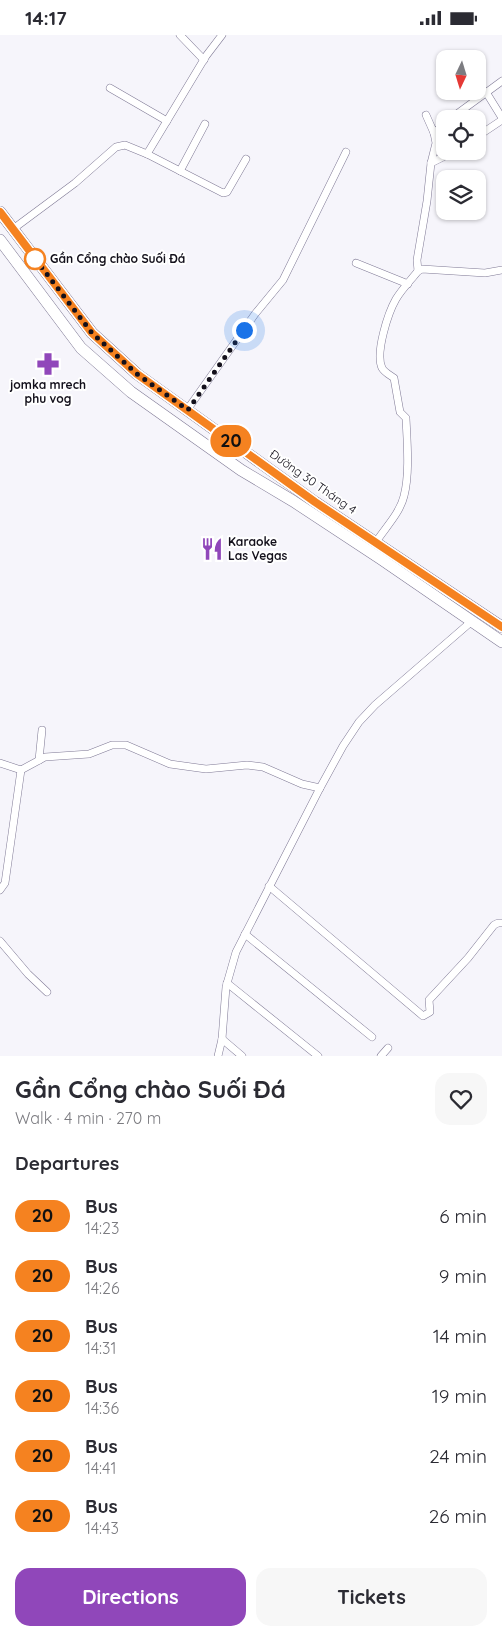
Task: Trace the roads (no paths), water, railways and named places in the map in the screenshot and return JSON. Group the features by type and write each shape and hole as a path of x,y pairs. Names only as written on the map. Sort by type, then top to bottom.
{"main road":[{"name":"Đường 30 Tháng 4","path":"0,212 92,333 137,374 315,502 502,627"},
{"name":"Đường 30 Tháng 4","path":"0,240 81,348 131,392 241,470 293,501 502,642"},
{"path":"50,307 63,297"},
{"path":"241,470 253,457"},
{"path":"472,621 479,611"}],"street":[{"path":"180,35 204,60"},
{"path":"147,155 204,60 222,35"},
{"path":"486,130 502,119 486,92 502,81"},
{"path":"110,88 167,121"},
{"path":"462,110 475,100"},
{"path":"418,271 417,260 431,163 436,143 426,115"},
{"path":"180,171 205,125"},
{"path":"13,229 75,183 116,147 125,145 223,193 227,192 246,159"},
{"path":"188,410 255,314 283,280 346,152"},
{"path":"431,163 437,160"},
{"path":"356,263 408,284"},
{"path":"376,542 398,509 404,496 408,453 406,418 400,412 395,382 383,370 380,354 392,306 418,271 428,268 484,273 502,271"},
{"path":"218,1056 222,1039 227,983 236,952 320,788 359,722 472,621"},
{"path":"39,760 42,730"},
{"path":"0,763 22,770 52,755 89,754 112,745 126,745 170,764 193,768 222,769 247,765 263,767 273,773 302,784 320,788"},
{"path":"0,890 5,883 22,770"},
{"path":"269,886 423,1016 430,1012 429,1000 468,958 494,925 502,923"},
{"path":"245,934 372,1037"},
{"path":"0,941 28,974 47,992"},
{"path":"227,983 318,1056"},
{"path":"222,1039 242,1056"},
{"path":"382,1056 388,1049"}],"place":[{"name":"Gần Cổng chào Suối Đá","path":"35,259"},
{"name":"jomka mrech phu vog","path":"48,364"},
{"name":"Karaoke Las Vegas","path":"212,549"}]}
